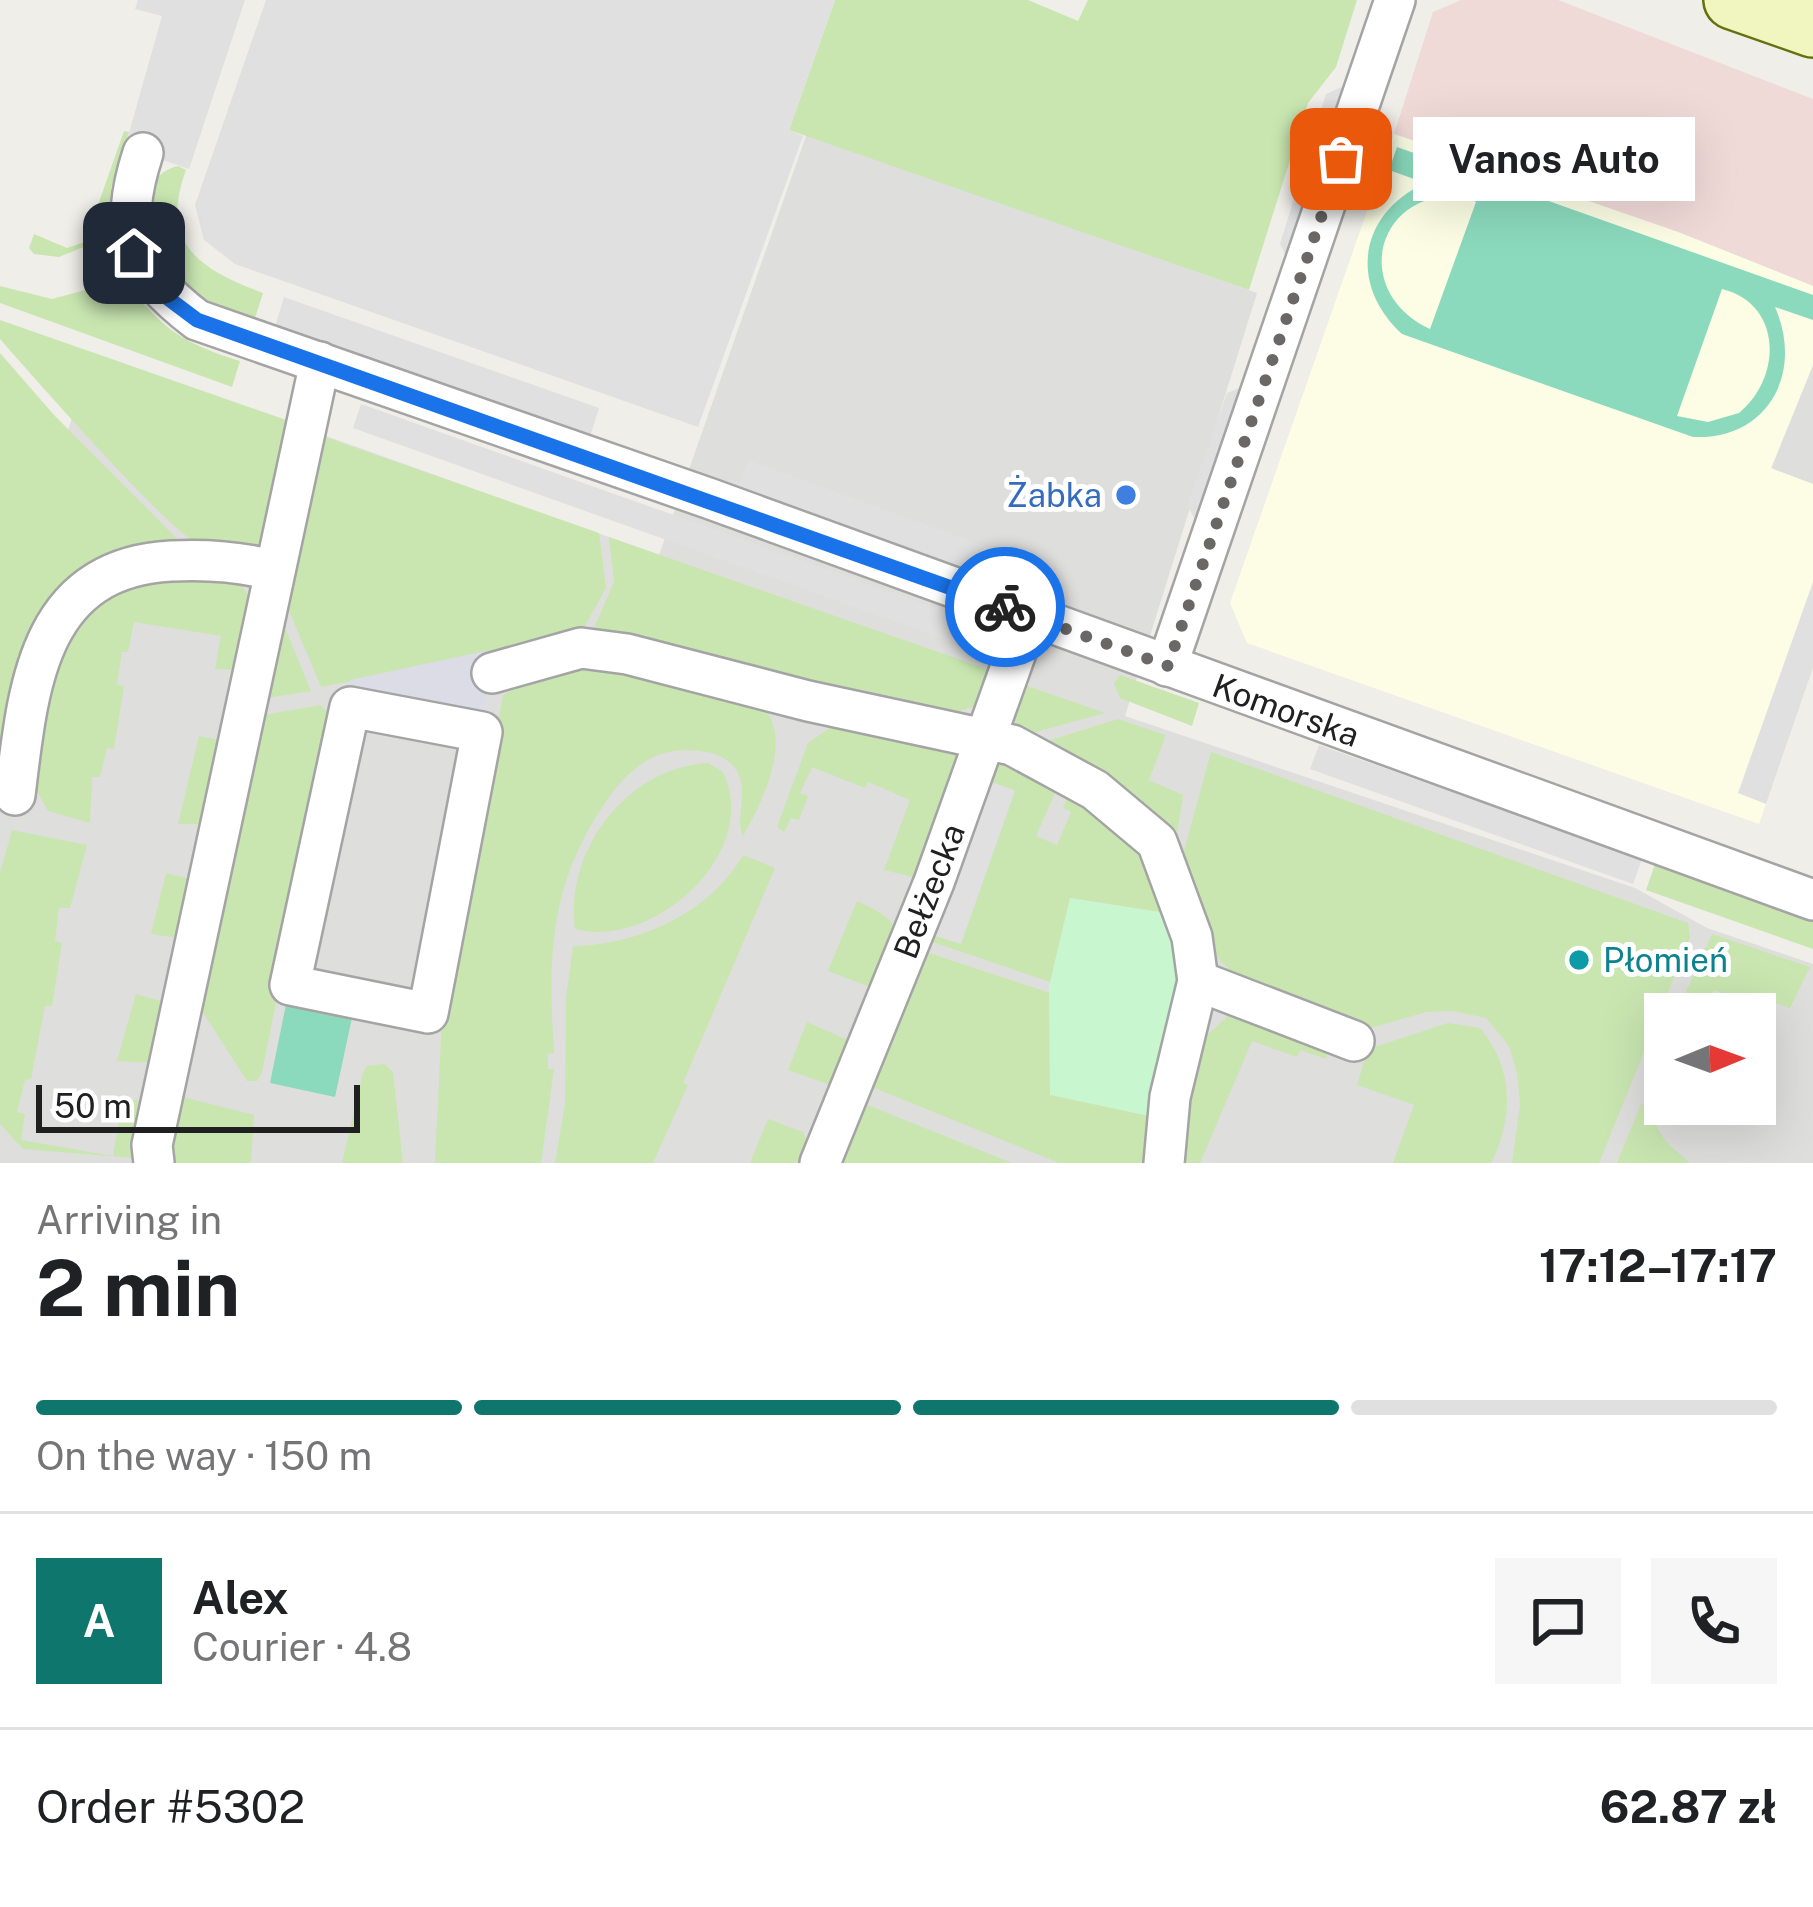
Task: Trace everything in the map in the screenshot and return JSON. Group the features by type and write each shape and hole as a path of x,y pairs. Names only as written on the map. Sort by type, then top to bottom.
{"street":[{"path":"1168,666 1395,0"},
{"path":"1733,0 1813,28"},
{"name":"Komorska","path":"143,153 130,214 134,253 157,290 197,320 1813,900"},
{"path":"154,1163 152,1145 320,362"},
{"path":"15,795 32,686 50,632 80,591 143,563 237,561 272,570"},
{"name":"Bełżecka","path":"820,1163 912,941 1029,616"},
{"path":"492,673 581,648 671,663 808,701 1012,745 1095,790 1157,842 1192,937 1198,981 1173,1081 1164,1163"},
{"path":"350,707 482,732 428,1013 290,985 350,707"},
{"path":"1198,981 1354,1041"}],"shaded area":[{"path":"138,0 245,0 189,169 125,147 162,16 135,9"},
{"path":"266,0 835,0 789,130 803,136 698,427 235,264 204,240 195,205"},
{"path":"1461,0 1558,0 1813,99 1813,286 1678,232 1394,134 1433,12"},
{"path":"1346,85 1289,262 1280,244 1326,94"},
{"path":"807,133 1257,293 1125,716 1635,888 1707,928 1813,964 1813,1163 0,1163 0,631 94,353 659,555"},
{"path":"1394,134 1678,232 1813,286 1813,365 1771,468 1813,484 1813,668 1759,824 1247,643 1230,603"},
{"path":"284,297 599,408 590,437 275,327"},
{"path":"1813,365 1813,484 1771,469"},
{"path":"1247,385 1197,523 1187,505 1227,393"},
{"path":"361,404 975,622 966,647 353,428"},
{"path":"748,460 1056,572 1046,599 738,487"},
{"path":"1813,582 1813,668 1766,804 1738,793"},
{"path":"490,650 482,732 350,707 350,680"},
{"path":"1319,745 1642,859 1633,884 1310,769"},
{"path":"986,780 1015,791 961,944 927,933"}],"green space":[{"path":"835,0 1028,0 1078,21 1088,0 1357,0 1336,67 1308,103 1249,290 789,130"},
{"path":"124,131 129,132 111,188 109,226 98,241 59,257 34,254 29,248 34,234 67,248 85,242"},
{"path":"1397,147 1813,295 1813,320 1775,307 1785,356 1773,398 1742,427 1693,437 1402,334 1374,294 1368,251 1386,213 1425,183 1389,170","holes":["1463,196 1476,202 1430,329 1405,312 1389,292 1382,269 1384,246 1393,225 1409,209 1433,198","1722,289 1742,297 1766,326 1769,362 1763,381 1739,413 1708,422 1677,416"]},
{"path":"178,166 186,170 179,196 182,235 203,263 263,293 254,321 195,295 168,268 160,252 149,200 162,173"},
{"path":"111,283 135,296 178,335 240,361 232,387 0,303 0,286 52,299"},
{"path":"0,320 289,421 258,545 217,550 187,537 0,339"},
{"path":"0,353 54,415 190,552 96,570 0,811"},
{"path":"319,435 599,533 606,588 579,637 321,687 282,594"},
{"path":"609,537 984,668 988,674 976,706 943,716 593,630 614,582"},
{"path":"154,583 240,583 249,596 237,670 215,669 221,636 134,622 128,652 122,652 117,685 124,686 114,749 107,748 100,777 92,777 90,823 48,811 34,786 58,641 108,597"},
{"path":"278,611 311,691 261,699"},
{"path":"561,663 610,665 760,704 775,733 772,769 743,836 739,776 729,761 715,754 663,753 616,787 572,865 556,924 554,1053 548,1054 548,1069 554,1069 541,1163 435,1163 442,1016 503,695"},
{"path":"1120,675 1199,703 1192,726 1120,698 1114,683"},
{"path":"1019,683 1105,713 1025,735 1013,718"},
{"path":"320,705 331,715 332,726 262,1072 257,1081 247,1081 200,1008 258,716"},
{"path":"1118,719 1166,735 1149,780 1183,795 1175,847 1038,744"},
{"path":"837,723 954,749 958,757 917,878 884,870 910,800 868,782 865,788 812,767 800,793 808,796 799,820 791,818 784,832 777,827 808,743"},
{"path":"199,736 220,740 205,824 178,824"},
{"path":"1211,752 1688,923 1690,938 1668,993 1644,993 1644,1052 1599,1163 1512,1163 1520,1105 1517,1073 1509,1046 1486,1018 1453,1011 1426,1012 1367,1029 1242,981 1205,938 1182,858"},
{"path":"1002,759 1059,784 1036,836 1057,845 1071,812 1063,808 1070,791 1138,843 1172,914 1070,898 1050,982 924,939 927,933 960,943 1014,790 986,780 991,761"},
{"path":"708,763 723,772 731,803 727,834 714,863 693,889 637,925 605,932 575,929 580,870 607,818 652,780 679,768"},
{"path":"12,830 87,845 70,908 59,908 55,941 62,943 52,1006 45,1006 31,1079 25,1080 17,1112 25,1114 21,1140 113,1156 123,1097 143,1102 146,1159 23,1149 0,1124 0,873"},
{"path":"743,855 775,868 653,1163 555,1163 565,1103 566,998 573,946 622,940 670,922 712,894"},
{"path":"1655,864 1813,920 1813,949 1646,890"},
{"path":"166,873 194,880 177,938 151,934"},
{"path":"1070,898 1172,914 1177,987 1154,1117 1050,1095 1049,987"},
{"path":"857,901 887,918 896,933 875,984 867,986 828,971"},
{"path":"1712,934 1810,967 1790,1008 1776,1003 1776,993 1685,993"},
{"path":"923,951 1050,993 1050,1094 1154,1117 1152,1163 1059,1163 872,1087 869,1078"},
{"path":"290,985 356,999 335,1097 270,1083"},
{"path":"136,994 165,1002 155,1063 117,1061"},
{"path":"1232,1012 1328,1051 1326,1059 1300,1050 1297,1057 1252,1041 1200,1163 1176,1163 1201,1041"},
{"path":"807,1022 850,1041 831,1085 788,1070"},
{"path":"1448,1023 1480,1028 1499,1060 1507,1111 1499,1146 1491,1163 1393,1163 1414,1105 1357,1085 1368,1049"},
{"path":"384,1064 393,1072 403,1163 342,1163 362,1076 367,1066"},
{"path":"179,1096 254,1115 251,1163 171,1163"},
{"path":"1642,1102 1644,1125 1656,1125 1666,1142 1690,1163 1617,1163"},
{"path":"865,1104 1012,1163 841,1163"},
{"path":"768,1119 803,1132 808,1146 801,1163 750,1163"}],"way so far":[{"path":"1005,607 1168,666 1341,159"}],"place":[{"name":"Vanos Auto","path":"1341,159"},
{"name":"Żabka","path":"1126,495"},
{"name":"Płomień","path":"1579,960"}],"route":[{"path":"134,253 157,290 197,320 1005,607"}]}
